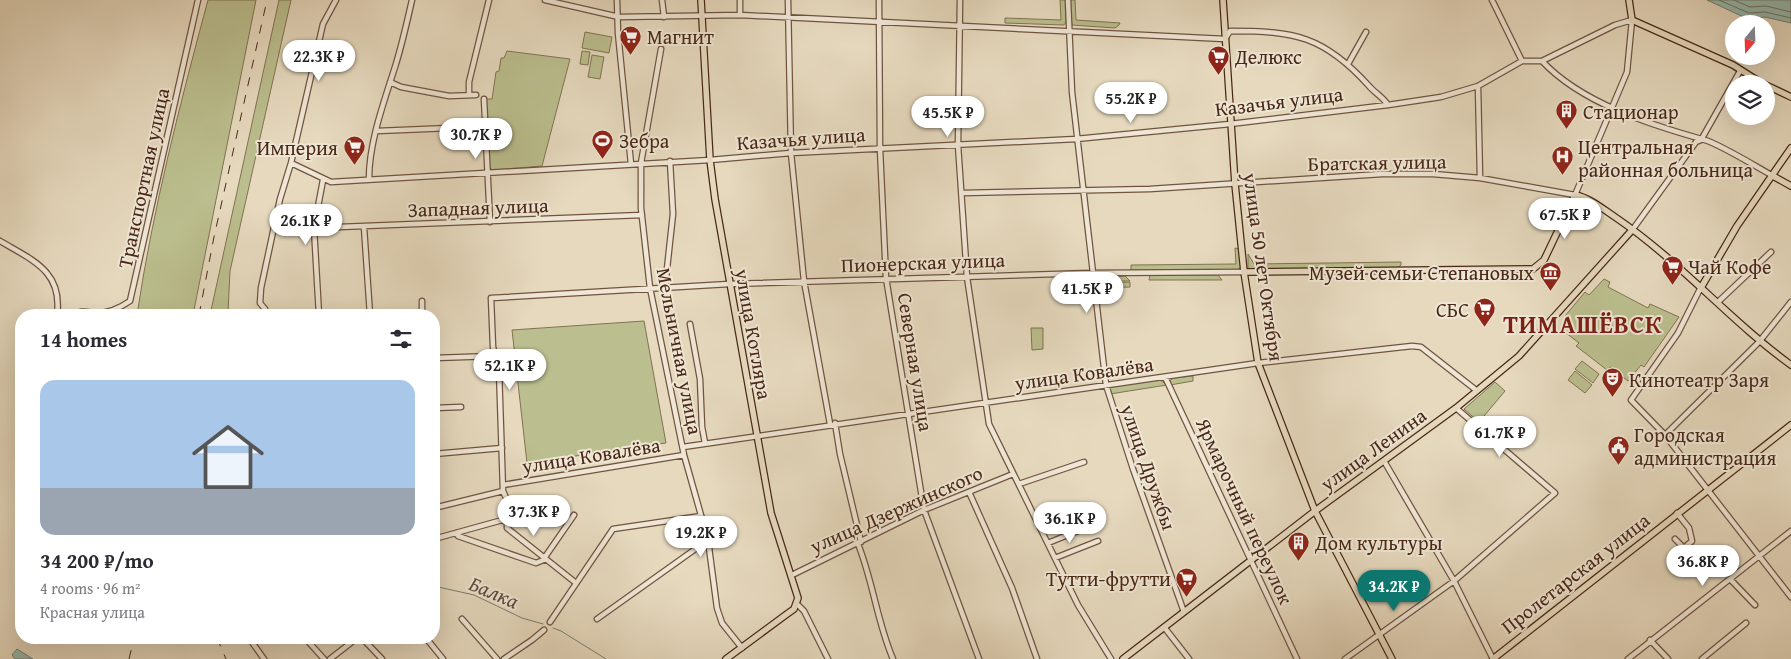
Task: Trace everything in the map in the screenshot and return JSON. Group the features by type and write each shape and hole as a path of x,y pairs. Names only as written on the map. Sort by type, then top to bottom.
{"main road":[{"name":"улица Котляра","path":"701,0 710,160 729,284 755,435 771,513 797,591 796,604"},
{"name":"улица 50 лет Октября","path":"1223,0 1235,184 1244,272 1258,363 1315,511 1392,659"},
{"path":"1629,0 1632,20 1684,41 1733,65 1746,75"},
{"path":"1775,89 1791,97"},
{"path":"1702,286 1737,226 1791,148"},
{"path":"1773,176 1791,186"},
{"name":"Братская улица","path":"1575,195 1587,199 1633,229 1702,286 1759,342 1791,365"},
{"name":"Пионерская улица","path":"1244,272 1536,268 1544,260 1575,195"},
{"name":"улица Ленина","path":"1123,659 1315,511 1456,408 1527,349 1633,229"},
{"name":"Пролетарская улица","path":"1493,659 1791,425"},
{"path":"726,659 787,614 796,604"}],"street":[{"name":"Транспортная улица","path":"115,309 130,300 198,0"},
{"path":"265,309 260,304 261,288 280,199 291,164 323,24 336,0"},
{"path":"369,179 370,160 379,115 412,0"},
{"path":"469,95 469,82 489,0"},
{"path":"545,0 618,17 740,15 1225,39 1230,31 1289,33 1310,39 1333,52 1348,64 1388,105"},
{"path":"617,0 631,164"},
{"path":"662,0 664,16"},
{"path":"740,0 740,15"},
{"path":"788,0 791,153 804,281 859,543 867,565 885,640 893,659"},
{"name":"Северная улица","path":"879,0 881,23 880,149 886,278 924,510 979,659"},
{"path":"960,0 958,25 958,145 963,193 967,277 989,424 1078,605 1111,659"},
{"name":"улица Дружбы","path":"1068,0 1076,139 1106,385 1133,469 1184,612"},
{"path":"1492,0 1522,61"},
{"path":"1575,195 1627,72 1632,20"},
{"name":"Казачья улица","path":"291,164 323,180 369,179 710,160 791,153 1076,139 1230,124 1441,97 1478,86 1522,61 1542,61 1615,25 1632,20"},
{"path":"1348,64 1366,32"},
{"name":"Мельничная улица","path":"661,49 641,163 642,215 650,288 684,455 708,540 717,608 722,622 742,648"},
{"path":"1542,61 1585,95 1612,108 1701,140 1773,176"},
{"name":"улица Ленина","path":"1633,229 1696,142 1701,140 1740,72"},
{"path":"390,82 402,87 449,96 476,95"},
{"path":"1478,86 1480,178"},
{"path":"484,99 490,222"},
{"path":"377,131 450,128 470,123"},
{"path":"665,287 673,214 670,161"},
{"name":"Братская улица","path":"963,193 1082,191 1235,184 1382,174 1433,174 1480,178 1575,195"},
{"path":"319,309 314,228 323,180"},
{"name":"Западная улица","path":"314,228 642,215"},
{"path":"364,227 370,309"},
{"path":"0,241 45,269 53,279 58,295 57,309"},
{"path":"1718,302 1770,252"},
{"name":"Пионерская улица","path":"494,356 491,298 665,287 886,278 1091,273 1244,272"},
{"path":"1702,286 1678,333 1631,400 1666,435 1706,490 1791,597"},
{"path":"422,301 422,309"},
{"path":"1666,435 1759,342 1791,302"},
{"path":"690,324 700,379 702,427 705,443"},
{"name":"улица Ковалёва","path":"683,447 833,423 986,403 1258,363 1412,346 1421,347 1476,390"},
{"path":"440,358 494,356 499,370 503,490 507,500 507,528 576,584"},
{"name":"Ярмарочный переулок","path":"1164,377 1252,559 1297,659"},
{"path":"440,408 461,406"},
{"path":"1345,659 1454,581 1556,494 1456,408"},
{"path":"440,453 502,448"},
{"name":"улица Ковалёва","path":"503,485 684,455"},
{"path":"1384,461 1454,581 1493,659"},
{"path":"1018,484 1084,462"},
{"name":"улица Дзержинского","path":"792,574 924,510 1013,474"},
{"name":"улица Ковалёва","path":"440,506 503,490"},
{"path":"970,492 1012,588 1037,659"},
{"name":"Пролетарская улица","path":"1675,539 1684,548 1692,541 1689,528 1677,513"},
{"path":"456,533 458,536 536,563 546,558 574,514"},
{"path":"550,622 613,529 700,516"},
{"path":"440,537 506,519"},
{"path":"1048,543 1085,528"},
{"path":"1628,659 1791,531"},
{"path":"597,619 708,540"},
{"path":"1055,558 1098,541"},
{"path":"1730,579 1755,606"},
{"path":"796,604 804,611 828,659"},
{"path":"462,619 497,659"},
{"path":"1702,659 1746,623"},
{"path":"1164,627 1189,659"},
{"path":"504,659 544,630"},
{"path":"1650,640 1668,659"},
{"path":"253,644 264,659"},
{"path":"310,644 324,659"},
{"path":"330,659 350,644"},
{"path":"368,644 382,659"},
{"path":"431,644 443,659"},
{"path":"734,654 739,659"}],"green space":[{"path":"208,0 256,0 194,309 138,309 151,235 177,117"},
{"path":"279,0 291,0 230,271 228,309 211,309"},
{"path":"1060,0 1066,0 1066,22 1064,25 1005,23 1005,18 1061,20"},
{"path":"1069,0 1075,0 1076,20 1120,23 1115,28 1072,25"},
{"path":"585,32 612,37 609,53 582,48"},
{"path":"507,51 570,59 542,166 493,170 488,167 485,99 492,99 496,72 499,71 501,58 504,58"},
{"path":"582,51 590,52 588,65 580,64"},
{"path":"592,55 604,57 600,79 588,77"},
{"path":"1235,248 1240,249 1241,268 1236,270 1131,270 1131,265 1236,264"},
{"path":"1248,254 1254,264 1401,262 1401,265 1397,268 1250,270 1248,268"},
{"path":"1150,275 1218,275 1222,280 1149,280"},
{"path":"1098,276 1101,278 1125,276 1130,281 1096,281"},
{"path":"1604,279 1610,282 1608,287 1648,308 1650,304 1679,317 1644,367 1641,365 1628,381 1610,367 1607,370 1576,346 1579,343 1561,329 1569,320 1565,316 1585,292 1589,295"},
{"path":"1130,282 1130,287 1101,288 1101,283"},
{"path":"644,321 666,443 527,463 512,330"},
{"path":"1031,328 1043,328 1043,349 1032,350"},
{"path":"1582,361 1599,374 1593,383 1575,369"},
{"path":"1575,371 1592,385 1585,393 1568,380"},
{"path":"1193,376 1193,381 1170,385 1169,382 1173,378"},
{"path":"1160,380 1167,385 1110,394 1109,389 1111,386"},
{"path":"1495,382 1505,391 1479,422 1464,409"}],"water":[{"path":"1707,0 1791,0 1791,23 1775,19 1775,15 1739,15"},
{"path":"17,649 33,659 15,659 12,655"}],"waterway":[{"name":"Балка","path":"440,587 474,595 522,618 543,624"},
{"name":"Балка","path":"553,628 606,659"}],"railway":[{"path":"200,309 214,237 267,0"},
{"path":"129,659 133,644"},
{"path":"220,644 226,659"}],"place":[{"name":"Магнит","path":"631,55"},
{"name":"Делюкс","path":"1219,75"},
{"name":"Стационар","path":"1567,130"},
{"name":"Зебра","path":"603,159"},
{"name":"Империя","path":"354,166"},
{"name":"Центральная районная больница","path":"1562,176"},
{"name":"Чай Кофе","path":"1672,285"},
{"name":"Музей семьи Степановых","path":"1550,291"},
{"name":"СБС","path":"1485,328"},
{"name":"Кинотеатр Заря","path":"1613,398"},
{"name":"Городская администрация","path":"1618,465"},
{"name":"Дом культуры","path":"1299,561"},
{"name":"Тутти-фрутти","path":"1187,597"}],"district":[{"name":"ТИМАШЁВСК","path":"1583,324"}]}
